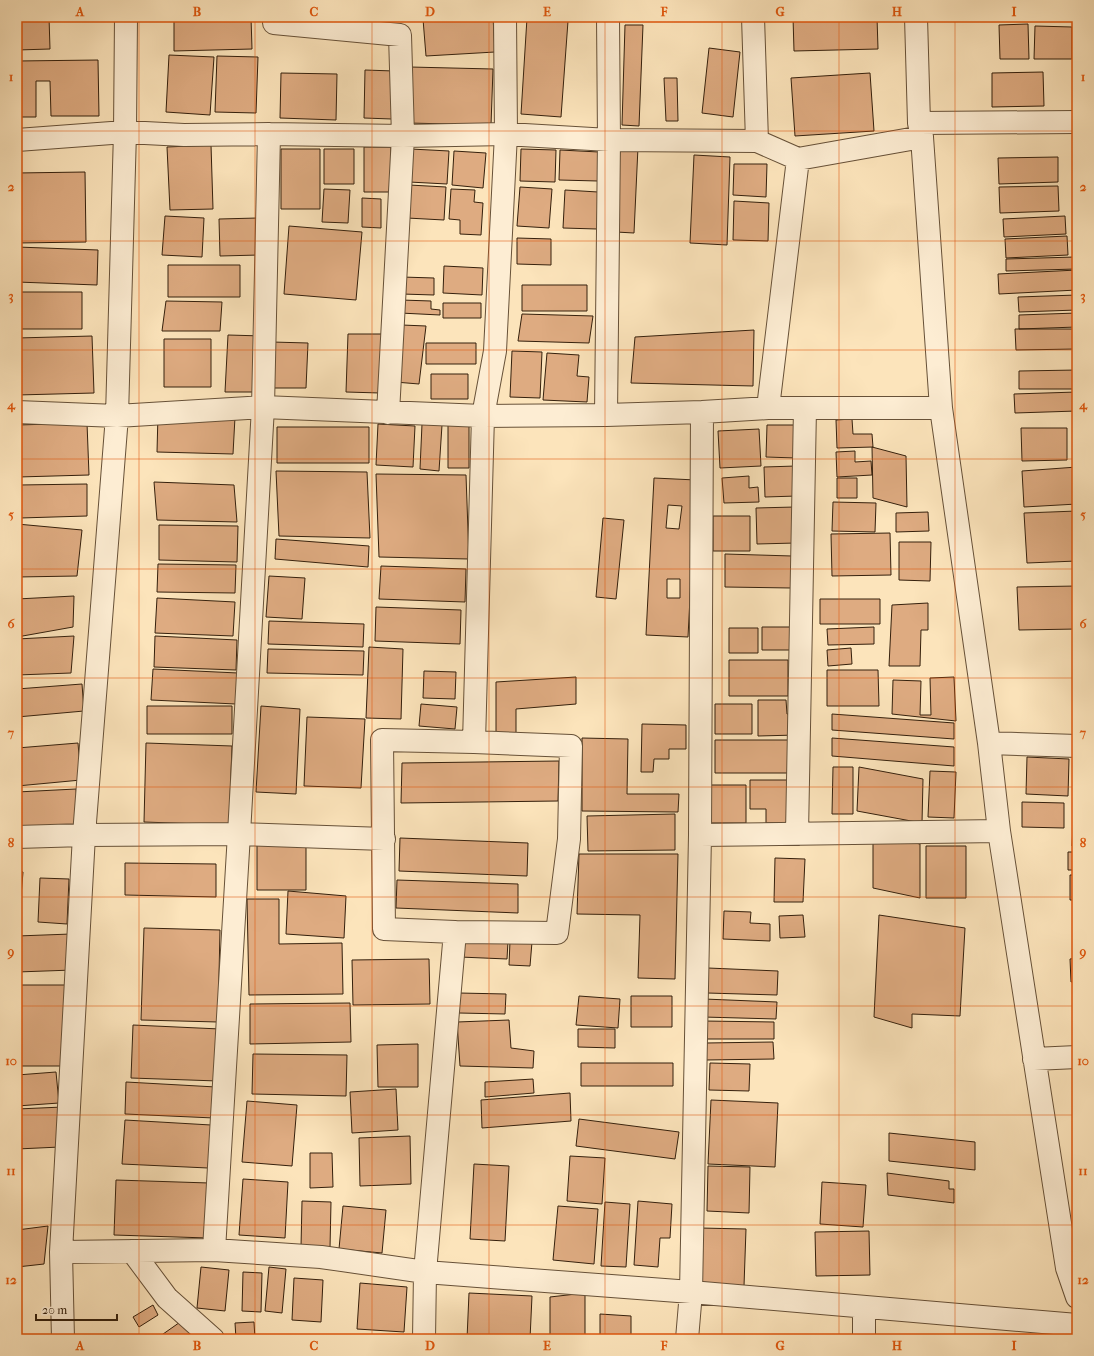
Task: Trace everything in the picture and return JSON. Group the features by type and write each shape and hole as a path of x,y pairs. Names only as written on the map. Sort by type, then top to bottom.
{"street":[{"path":"63,1339 61,1252 84,835 117,416 125,132 126,17"},
{"path":"274,17 274,23 401,26 403,136 388,413"},
{"path":"474,742 483,416 495,351 506,134 505,17"},
{"path":"606,415 609,140 608,17"},
{"path":"753,17 757,141"},
{"path":"916,17 921,130 941,408 989,744 999,832 1034,1059 1077,1297"},
{"path":"17,140 125,132 184,135 269,134 403,136 506,134 609,140 757,141 798,159 921,130 1077,122"},
{"path":"214,1250 263,407 269,134"},
{"path":"768,408 798,159"},
{"path":"17,412 117,416 263,407 483,416 606,415 768,408 941,408"},
{"path":"797,834 805,408"},
{"path":"687,1339 691,1292 700,835 702,412"},
{"path":"382,740 474,742 571,746 569,839 557,933 455,932 384,929 382,740"},
{"path":"989,744 1077,746"},
{"path":"700,835 999,832"},
{"path":"17,837 239,834 384,839"},
{"path":"424,1339 425,1272 455,932"},
{"path":"1034,1059 1077,1057"},
{"path":"61,1252 214,1250 321,1257 425,1272 691,1292 1077,1326"},
{"path":"132,1251 167,1298 213,1339"},
{"path":"864,1307 864,1339"}],"building":[{"path":"17,17 49,17 50,49 17,50"},
{"path":"174,17 251,17 252,49 174,51"},
{"path":"493,17 495,52 426,56 423,19"},
{"path":"793,17 877,17 878,49 794,51"},
{"path":"527,18 568,21 561,117 521,114"},
{"path":"1028,24 1029,59 1000,59 999,25"},
{"path":"625,25 643,25 639,126 622,125"},
{"path":"1035,26 1072,27 1072,59 1034,59"},
{"path":"709,48 740,52 733,117 702,113"},
{"path":"169,55 214,57 210,115 166,112"},
{"path":"217,56 258,57 256,113 215,112"},
{"path":"98,60 99,116 51,116 50,81 36,81 36,117 17,117 17,61"},
{"path":"410,67 493,69 491,125 408,123"},
{"path":"365,70 394,71 392,119 364,118"},
{"path":"1043,72 1044,106 992,107 992,73"},
{"path":"281,73 337,74 336,120 280,118"},
{"path":"870,73 874,131 795,136 791,78"},
{"path":"664,78 677,78 678,121 666,121"},
{"path":"211,145 213,209 170,210 167,147"},
{"path":"620,146 638,147 634,233 616,232"},
{"path":"364,147 391,147 391,192 364,192"},
{"path":"281,149 320,149 320,209 281,209"},
{"path":"324,149 354,149 354,184 324,184"},
{"path":"411,149 449,151 447,184 409,182"},
{"path":"521,149 556,150 555,182 520,181"},
{"path":"560,150 599,152 598,181 559,180"},
{"path":"454,151 486,153 483,188 452,185"},
{"path":"694,155 730,157 727,245 690,243"},
{"path":"1058,157 1058,182 999,184 998,158"},
{"path":"734,164 767,164 766,197 733,195"},
{"path":"85,172 86,242 17,243 17,173"},
{"path":"409,185 446,187 444,220 407,218"},
{"path":"1058,186 1059,211 1000,213 999,187"},
{"path":"520,187 552,189 549,228 517,226"},
{"path":"324,189 350,190 348,223 322,222"},
{"path":"451,189 475,190 474,202 483,203 481,235 460,234 460,220 449,219"},
{"path":"565,190 598,192 597,229 563,228"},
{"path":"362,198 381,199 381,228 362,227"},
{"path":"734,201 769,203 768,241 733,240"},
{"path":"165,216 204,218 202,257 162,255"},
{"path":"1065,216 1066,234 1004,237 1003,219"},
{"path":"258,218 260,255 220,256 219,219"},
{"path":"289,226 362,232 356,300 284,294"},
{"path":"1067,236 1068,255 1006,258 1005,239"},
{"path":"517,238 551,239 551,265 517,264"},
{"path":"17,247 98,250 97,285 17,282"},
{"path":"1075,257 1076,269 1006,271 1006,259"},
{"path":"168,265 240,265 240,297 168,297"},
{"path":"444,266 483,268 482,295 443,293"},
{"path":"1077,270 1077,290 999,294 998,274"},
{"path":"402,277 434,278 434,295 402,294"},
{"path":"522,285 587,285 587,311 522,311"},
{"path":"17,292 82,292 82,329 17,329"},
{"path":"1077,295 1077,310 1019,312 1018,297"},
{"path":"401,300 431,301 431,309 440,310 440,315 400,313"},
{"path":"166,301 222,302 220,331 162,331"},
{"path":"443,303 481,303 481,318 443,318"},
{"path":"1077,313 1077,327 1019,329 1019,315"},
{"path":"522,314 593,316 589,343 518,341"},
{"path":"402,325 426,326 419,384 395,382"},
{"path":"1015,329 1077,329 1077,349 1016,350"},
{"path":"754,330 753,386 631,383 635,337"},
{"path":"348,334 383,334 380,393 346,392"},
{"path":"228,335 263,336 260,392 225,392"},
{"path":"92,336 94,393 17,395 17,338"},
{"path":"164,339 211,339 211,387 164,387"},
{"path":"272,342 308,343 306,388 270,388"},
{"path":"426,343 476,343 476,364 426,364"},
{"path":"512,351 542,352 540,398 510,397"},
{"path":"547,353 579,355 577,376 589,377 587,402 543,400"},
{"path":"1077,370 1077,389 1019,389 1019,371"},
{"path":"431,374 468,374 468,399 431,399"},
{"path":"1077,392 1077,411 1015,413 1014,394"},
{"path":"158,414 235,417 233,454 157,452"},
{"path":"852,419 853,434 872,434 873,447 837,448 836,420"},
{"path":"87,423 89,475 18,477 17,425"},
{"path":"448,423 469,423 469,468 448,468"},
{"path":"378,424 415,426 413,467 376,465"},
{"path":"422,424 442,425 439,471 420,469"},
{"path":"767,425 797,425 796,458 766,457"},
{"path":"277,427 369,427 369,463 277,463"},
{"path":"1021,428 1067,428 1067,460 1022,461"},
{"path":"759,429 761,466 720,468 718,431"},
{"path":"872,447 906,456 907,507 873,498"},
{"path":"855,451 855,462 871,461 872,475 837,477 836,452"},
{"path":"796,466 797,496 765,497 764,467"},
{"path":"1077,467 1077,504 1024,507 1022,471"},
{"path":"276,471 367,472 370,538 279,536"},
{"path":"376,474 466,475 469,559 379,557"},
{"path":"749,476 749,488 758,487 759,502 724,503 722,478"},
{"path":"654,478 696,480 688,637 646,635","holes":["668,505 682,506 679,529 666,528","667,579 680,579 680,598 667,598"]},
{"path":"837,478 857,478 857,498 837,498"},
{"path":"154,482 234,485 237,522 157,520"},
{"path":"87,484 87,516 20,518 19,485"},
{"path":"833,502 876,503 875,532 832,531"},
{"path":"795,507 796,543 757,544 756,508"},
{"path":"1077,511 1077,561 1027,563 1024,513"},
{"path":"928,512 929,531 896,532 896,513"},
{"path":"713,516 750,516 750,551 713,551"},
{"path":"603,518 624,520 616,599 596,597"},
{"path":"17,524 82,530 77,576 17,577"},
{"path":"159,525 238,526 237,562 159,560"},
{"path":"890,533 891,575 832,576 831,534"},
{"path":"276,539 369,546 368,567 275,559"},
{"path":"899,542 931,542 930,581 899,580"},
{"path":"725,554 792,556 791,588 725,587"},
{"path":"158,564 236,565 235,593 157,592"},
{"path":"381,566 466,569 465,602 379,599"},
{"path":"269,576 305,578 302,619 266,617"},
{"path":"1077,586 1077,629 1019,630 1017,587"},
{"path":"74,596 73,627 17,637 17,599"},
{"path":"157,598 235,602 233,636 155,633"},
{"path":"820,599 880,599 880,624 820,624"},
{"path":"928,603 928,630 921,630 920,666 889,666 892,605"},
{"path":"376,607 461,610 460,644 375,641"},
{"path":"269,621 364,624 363,647 268,644"},
{"path":"762,627 799,627 799,650 762,650"},
{"path":"874,627 874,644 828,645 827,629"},
{"path":"729,628 758,628 758,653 729,653"},
{"path":"74,636 71,673 17,675 17,639"},
{"path":"155,636 237,640 236,670 154,667"},
{"path":"369,647 403,649 401,719 366,718"},
{"path":"851,648 852,664 828,666 827,650"},
{"path":"268,649 364,651 363,675 267,673"},
{"path":"729,660 788,660 788,696 729,696"},
{"path":"153,669 238,673 236,704 151,700"},
{"path":"827,670 878,670 879,706 827,706"},
{"path":"424,671 456,672 455,699 423,698"},
{"path":"576,677 576,704 516,709 516,736 496,736 496,682"},
{"path":"954,677 956,721 892,714 893,680 921,681 920,715 931,715 930,678"},
{"path":"82,684 84,711 17,717 17,689"},
{"path":"758,700 786,700 787,714 791,714 797,735 758,736"},
{"path":"421,704 457,707 455,729 419,726"},
{"path":"715,704 752,704 752,734 715,734"},
{"path":"147,706 232,706 232,734 147,734"},
{"path":"261,706 300,709 296,794 256,792"},
{"path":"832,714 954,723 954,739 832,730"},
{"path":"307,717 365,719 361,788 304,786"},
{"path":"642,724 686,725 686,749 669,749 669,759 654,759 653,772 641,772"},
{"path":"582,738 628,739 627,794 679,794 678,812 582,811"},
{"path":"832,738 954,747 954,766 832,756"},
{"path":"715,740 794,740 794,773 715,773"},
{"path":"78,743 81,780 17,786 17,748"},
{"path":"146,743 232,746 229,825 144,822"},
{"path":"1027,757 1069,759 1068,796 1026,794"},
{"path":"559,761 558,801 401,803 402,763"},
{"path":"833,767 853,767 853,814 832,814"},
{"path":"859,767 923,779 922,823 857,811"},
{"path":"930,771 956,772 954,818 928,817"},
{"path":"750,780 794,780 794,823 766,823 766,809 750,809"},
{"path":"708,785 746,785 746,823 708,823"},
{"path":"1075,785 1077,785 1077,846 1072,846"},
{"path":"76,789 79,826 17,830 17,792"},
{"path":"1022,802 1064,803 1064,828 1022,827"},
{"path":"675,814 675,850 588,851 587,816"},
{"path":"873,835 920,844 920,898 873,888"},
{"path":"400,838 528,843 527,876 399,871"},
{"path":"257,841 306,841 306,890 257,890"},
{"path":"926,846 966,846 966,898 926,898"},
{"path":"1068,852 1077,852 1077,870 1068,870"},
{"path":"579,854 678,854 675,979 638,978 640,915 577,914"},
{"path":"775,858 805,859 803,902 774,902"},
{"path":"125,863 216,864 216,897 125,895"},
{"path":"17,871 23,872 19,920 17,920"},
{"path":"1070,875 1077,875 1077,900 1070,900"},
{"path":"40,878 69,879 67,924 38,922"},
{"path":"397,880 518,884 518,913 396,908"},
{"path":"288,891 346,896 344,938 286,934"},
{"path":"247,899 279,899 279,944 342,943 343,994 249,995"},
{"path":"1075,905 1077,905 1077,945 1076,945"},
{"path":"724,911 751,912 750,923 770,924 770,941 723,939"},
{"path":"803,915 805,937 780,938 779,916"},
{"path":"879,915 965,928 960,1016 912,1014 912,1028 874,1017"},
{"path":"144,928 220,930 218,1022 141,1020"},
{"path":"71,934 73,970 17,972 17,936"},
{"path":"460,940 508,941 507,959 460,957"},
{"path":"510,941 532,942 530,966 509,965"},
{"path":"1077,958 1077,981 1071,982 1070,959"},
{"path":"429,959 430,1004 353,1005 352,960"},
{"path":"708,968 778,971 777,995 707,993"},
{"path":"17,985 66,985 67,1066 17,1066"},
{"path":"459,993 506,994 505,1014 459,1013"},
{"path":"579,996 620,999 618,1028 576,1025"},
{"path":"631,996 672,996 672,1027 631,1027"},
{"path":"704,999 777,1002 776,1019 703,1017"},
{"path":"350,1003 351,1042 250,1044 250,1004"},
{"path":"509,1020 511,1048 534,1051 533,1068 460,1066 457,1022"},
{"path":"704,1021 774,1022 774,1039 704,1039"},
{"path":"133,1025 220,1029 218,1081 131,1078"},
{"path":"578,1029 615,1029 615,1048 578,1047"},
{"path":"773,1042 774,1059 706,1060 706,1043"},
{"path":"418,1044 418,1087 378,1087 377,1045"},
{"path":"253,1054 347,1055 346,1096 252,1094"},
{"path":"581,1063 673,1063 673,1086 581,1086"},
{"path":"710,1063 750,1064 749,1091 709,1090"},
{"path":"56,1072 59,1103 17,1106 17,1075"},
{"path":"533,1079 534,1093 485,1097 485,1082"},
{"path":"126,1082 216,1087 214,1118 125,1114"},
{"path":"396,1089 398,1130 352,1133 350,1092"},
{"path":"570,1093 571,1121 482,1128 481,1100"},
{"path":"711,1100 778,1103 775,1167 708,1164"},
{"path":"247,1101 297,1105 292,1166 242,1162"},
{"path":"63,1107 60,1147 17,1149 17,1109"},
{"path":"579,1119 679,1132 675,1159 576,1146"},
{"path":"125,1120 211,1125 208,1168 122,1164"},
{"path":"889,1133 975,1142 975,1170 889,1161"},
{"path":"410,1136 411,1184 360,1186 359,1138"},
{"path":"310,1153 332,1153 333,1187 310,1188"},
{"path":"570,1156 605,1158 602,1204 567,1201"},
{"path":"474,1164 509,1166 505,1241 470,1239"},
{"path":"708,1166 750,1167 749,1213 707,1211"},
{"path":"887,1173 949,1181 949,1189 954,1189 954,1203 888,1195"},
{"path":"243,1179 288,1182 285,1238 239,1235"},
{"path":"116,1180 209,1183 208,1238 114,1235"},
{"path":"822,1182 866,1185 863,1227 820,1224"},
{"path":"302,1201 331,1202 330,1248 301,1247"},
{"path":"638,1201 672,1204 670,1238 660,1238 658,1267 634,1265"},
{"path":"605,1202 630,1204 626,1267 601,1266"},
{"path":"343,1206 386,1210 382,1253 339,1249"},
{"path":"558,1206 598,1209 594,1264 553,1260"},
{"path":"48,1226 44,1264 17,1267 17,1230"},
{"path":"700,1228 746,1229 744,1286 698,1285"},
{"path":"869,1231 870,1275 816,1276 815,1232"},
{"path":"201,1267 229,1270 225,1311 197,1308"},
{"path":"269,1267 286,1269 282,1313 265,1311"},
{"path":"243,1272 262,1273 261,1312 242,1311"},
{"path":"294,1278 323,1280 321,1322 292,1320"},
{"path":"360,1283 407,1287 404,1332 357,1329"},
{"path":"469,1293 532,1296 530,1339 467,1339"},
{"path":"585,1293 585,1339 550,1339 550,1297"},
{"path":"153,1305 158,1315 139,1327 133,1317"},
{"path":"600,1314 631,1316 631,1339 600,1339"},
{"path":"183,1320 196,1339 156,1339"},
{"path":"254,1322 255,1339 236,1339 235,1323"},
{"path":"278,1336 278,1339 261,1339 261,1337"}]}
